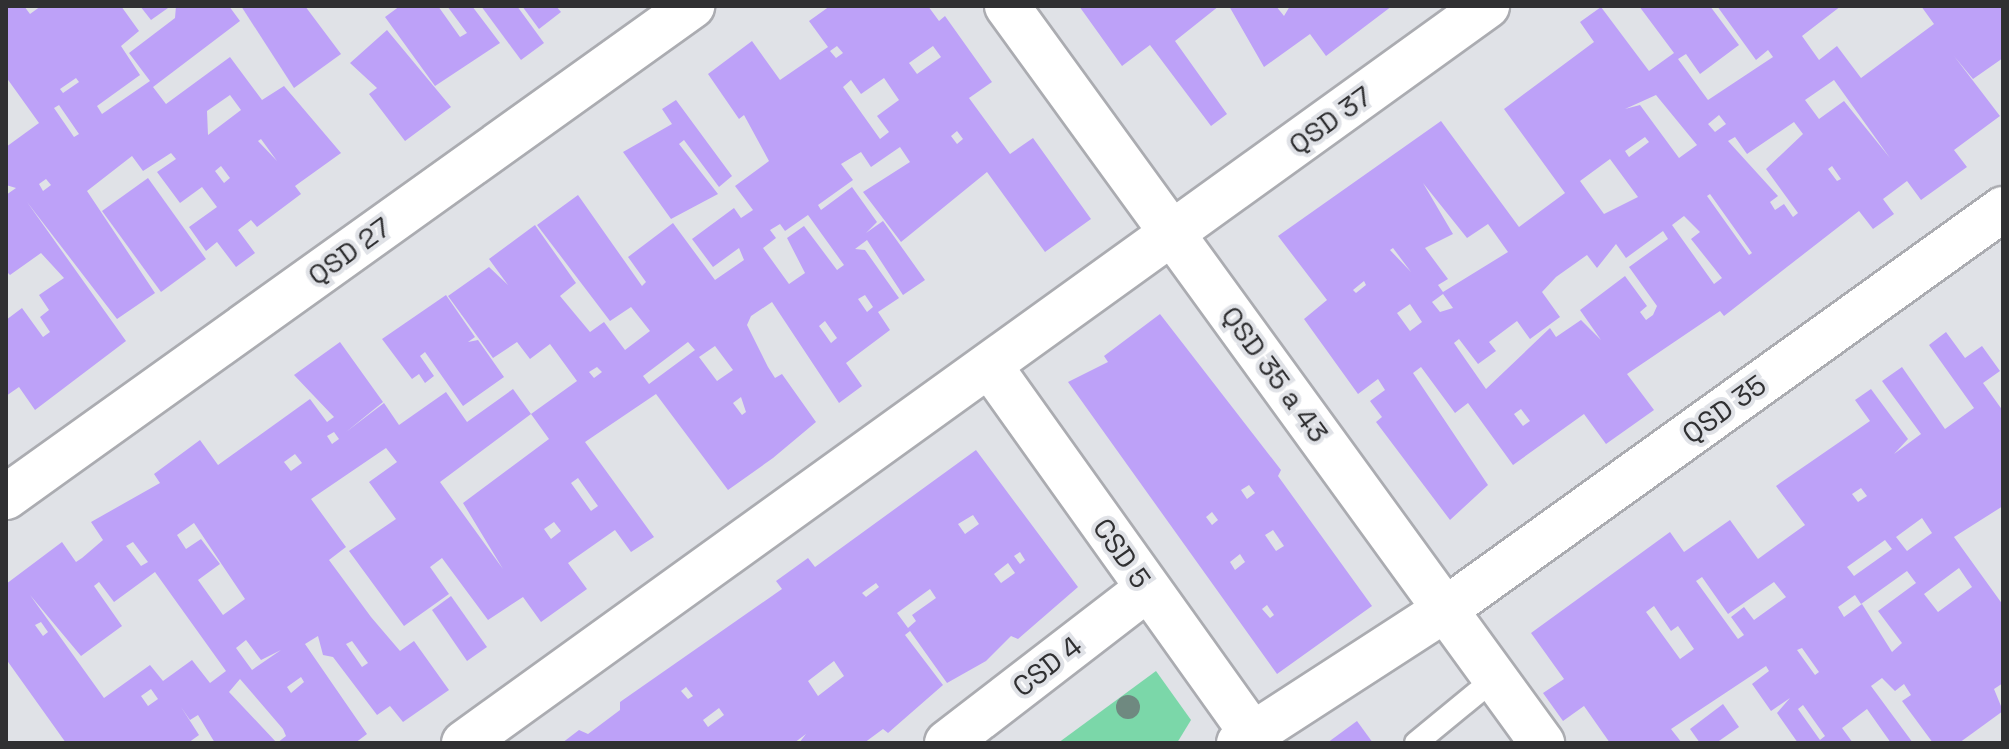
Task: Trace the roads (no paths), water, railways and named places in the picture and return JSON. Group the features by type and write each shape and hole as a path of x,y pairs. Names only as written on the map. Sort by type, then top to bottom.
{"street":[{"name":"QSD 27","path":"6,497 692,6"},
{"name":"QSD 35 a 43","path":"1007,6 1542,743"},
{"name":"QSD 37","path":"464,743 992,369 1172,234 1487,6"},
{"name":"QSD 35","path":"1246,739 1446,609 2003,209"},
{"name":"CSD 5","path":"992,369 1147,589 1246,739"},
{"name":"CSD 4","path":"947,743 1147,589"}],"lane":[{"path":"1416,743 1495,678"}]}
